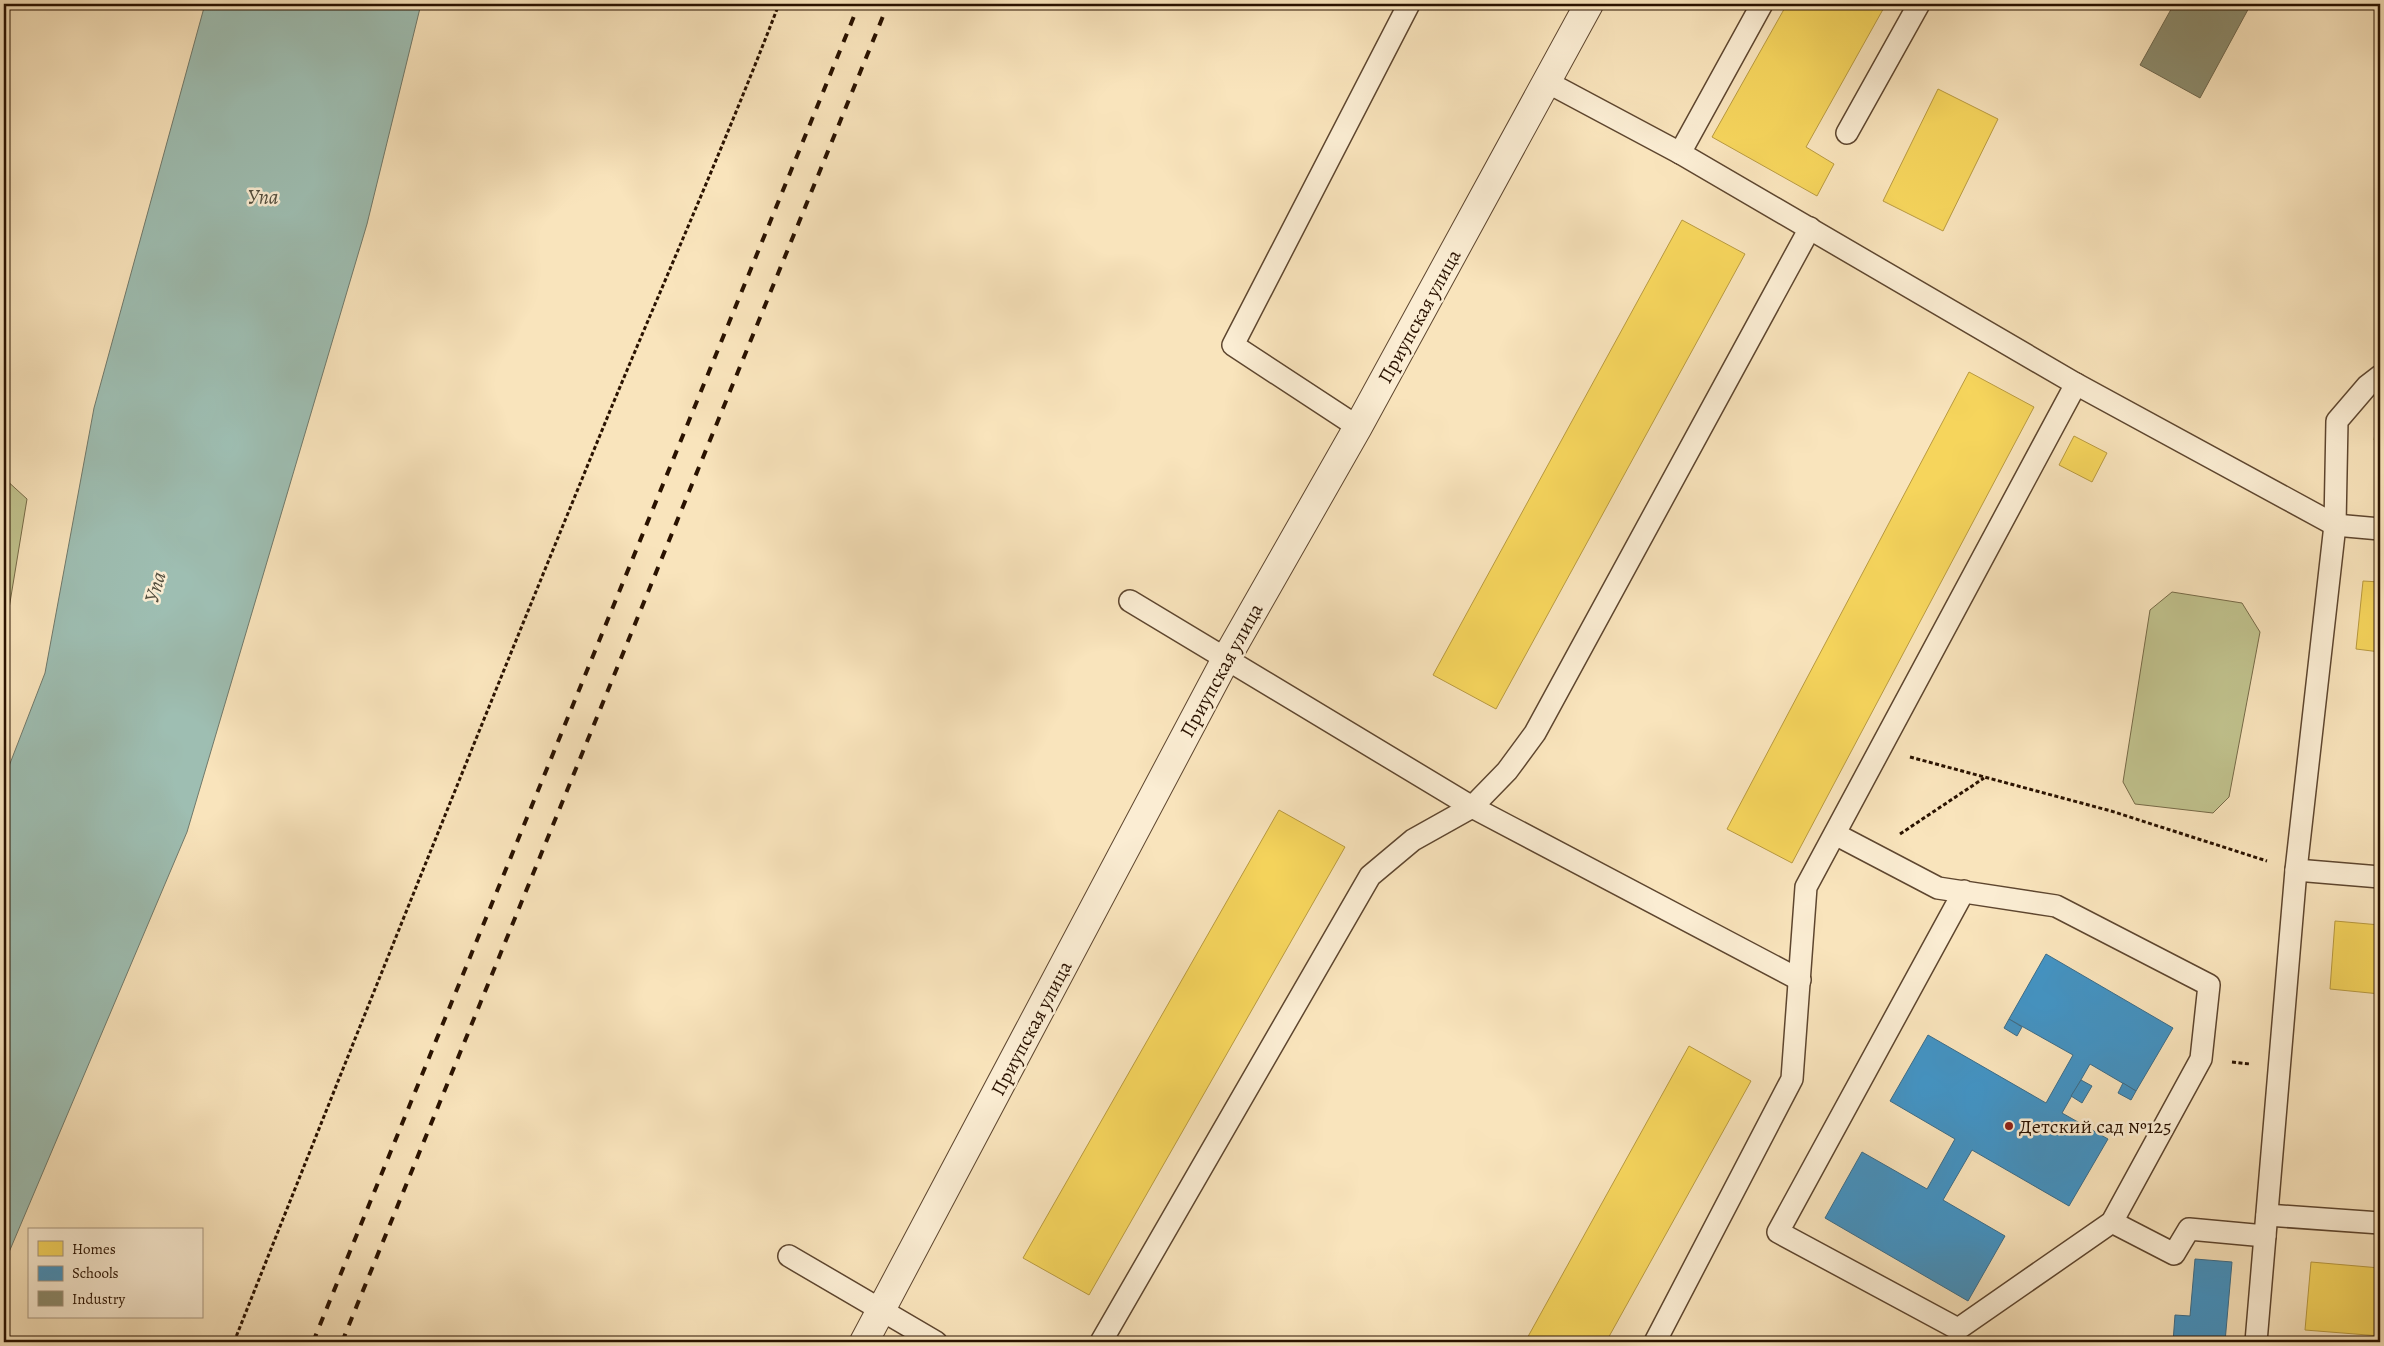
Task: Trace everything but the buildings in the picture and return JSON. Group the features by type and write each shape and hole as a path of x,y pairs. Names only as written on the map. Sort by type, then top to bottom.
{"street":[{"name":"Приупская улица","path":"864,1342 1227,657 1358,427 1590,4"}],"lane":[{"path":"1358,427 1233,345 1409,4"},
{"path":"1680,153 1762,4"},
{"path":"1847,133 1919,4"},
{"path":"1547,82 1680,153 2076,384 2335,525 2380,529"},
{"path":"1101,1342 1370,876 1412,840 1472,807 1508,771 1535,733 1810,228"},
{"path":"2256,1342 2296,870 2335,525 2337,421 2367,386 2380,376"},
{"path":"1656,1342 1792,1079 1806,887 2076,384"},
{"path":"1130,601 1227,657 1472,807 1800,980"},
{"path":"1835,834 1938,888 2056,906 2209,985 2201,1059 2112,1222 1958,1329 1778,1232 1964,892"},
{"path":"2296,870 2380,877"},
{"path":"2112,1222 2174,1254 2189,1229 2266,1225 2380,1223"},
{"path":"789,1256 936,1342"}],"path":[{"path":"234,1342 353,1042 613,405 737,113 779,4"},
{"path":"1879,749 2111,811 2296,870"},
{"path":"1871,853 1985,777"}],"green space":[{"path":"4,478 27,499 4,639"},
{"path":"2172,592 2242,603 2260,632 2229,797 2213,813 2135,804 2123,782 2150,610"}],"water":[{"name":"Упа","path":"205,4 421,4 367,224 187,832 4,1264 4,779 45,673 94,408"}],"railway":[{"path":"313,1342 859,4"},
{"path":"342,1342 888,4"}],"place":[{"name":"Детский сад №125","path":"2009,1126"}]}
